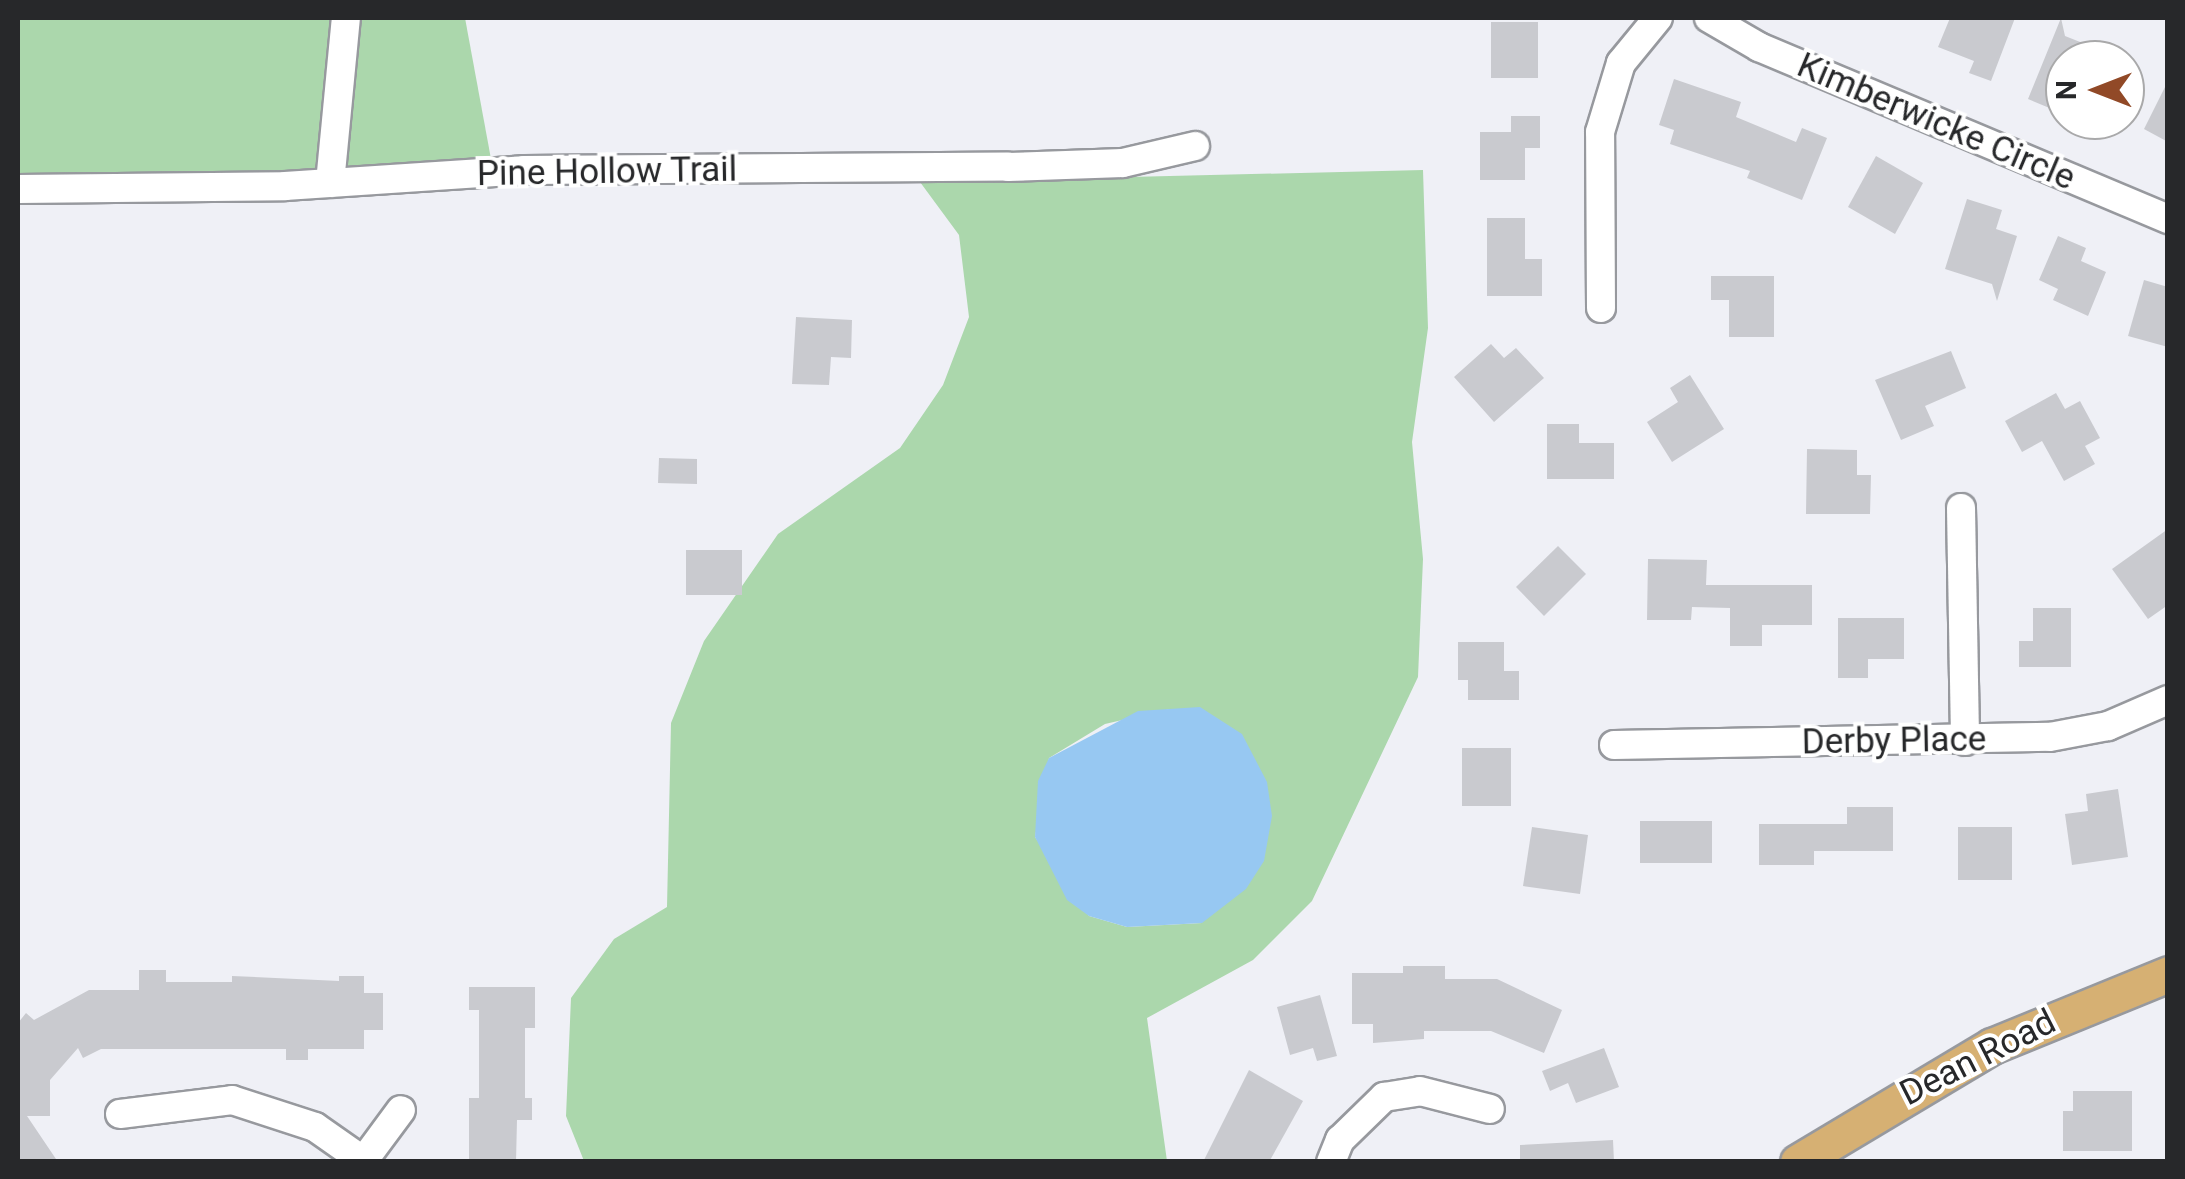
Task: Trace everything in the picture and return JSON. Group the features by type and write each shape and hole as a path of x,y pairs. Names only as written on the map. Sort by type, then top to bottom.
{"main road":[{"name":"Dean Road","path":"1798,1162 1992,1046 2168,974"}],"street":[{"path":"330,183 346,18"},
{"path":"1602,308 1600,132 1621,63 1658,18"},
{"name":"Kimberwicke Circle","path":"1709,18 1759,47 2168,219"},
{"name":"Pine Hollow Trail","path":"18,189 330,183 524,170 1123,163 1195,146"},
{"path":"1960,508 1965,741"},
{"name":"Derby Place","path":"1614,745 1965,741 2089,730 2168,700"},
{"path":"1330,1162 1340,1140 1384,1097 1420,1091 1490,1109"},
{"path":"120,1114 232,1100 315,1127 365,1161 401,1110"}],"green space":[{"path":"18,18 331,18 317,171 18,176"},
{"path":"360,18 465,18 491,159 346,169"},
{"path":"1423,170 1428,328 1412,442 1423,559 1418,677 1312,901 1253,960 1147,1018 1167,1161 584,1161 566,1116 571,998 614,939 667,907 671,723 704,641 778,534 900,448 943,385 969,317 959,235 920,182","holes":["1170,709 1202,923 1127,927 1089,916 1035,837 1049,758 1105,724"]}],"water":[{"path":"1200,707 1242,734 1267,782 1272,816 1264,861 1246,889 1202,923 1127,927 1089,916 1067,900 1035,837 1038,781 1049,758 1138,711"}],"building":[{"path":"1950,18 2015,18 1991,81 1969,73 1974,61 1938,47"},
{"path":"2061,18 2065,36 2075,40 2052,40"},
{"path":"1491,22 1538,22 1538,78 1491,78"},
{"path":"2045,57 2045,106 2028,99"},
{"path":"1674,79 1741,102 1736,117 1796,142 1802,128 1827,138 1802,200 1747,178 1750,171 1670,144 1674,130 1659,125"},
{"path":"2168,81 2168,142 2145,127"},
{"path":"1511,116 1540,116 1540,148 1525,148 1525,180 1480,180 1480,132 1511,132"},
{"path":"1876,156 1923,183 1895,234 1848,207"},
{"path":"1967,199 2002,210 1996,229 2017,236 1997,301 1992,284 1945,269"},
{"path":"1487,218 1525,218 1525,259 1542,259 1542,296 1487,296"},
{"path":"2058,236 2086,248 2081,261 2106,272 2088,316 2053,300 2058,289 2039,280"},
{"path":"1711,276 1774,276 1774,337 1729,337 1729,300 1711,300"},
{"path":"2144,280 2168,287 2168,347 2128,336"},
{"path":"796,317 852,320 851,358 831,357 829,385 792,384"},
{"path":"1491,344 1504,358 1516,348 1544,378 1494,422 1454,377"},
{"path":"1951,351 1966,388 1925,406 1934,426 1901,440 1875,380"},
{"path":"1690,375 1724,429 1672,462 1647,422 1678,402 1670,388"},
{"path":"2056,393 2065,409 2080,401 2100,438 2085,446 2095,464 2064,481 2042,441 2022,452 2005,421"},
{"path":"1547,424 1579,424 1579,443 1614,443 1614,479 1547,479"},
{"path":"1807,449 1857,450 1857,475 1871,475 1870,514 1806,514"},
{"path":"659,458 697,459 697,484 658,483"},
{"path":"2168,529 2168,605 2148,619 2112,569"},
{"path":"1558,546 1586,574 1544,616 1516,587"},
{"path":"686,550 742,550 742,595 686,595"},
{"path":"1648,559 1707,560 1706,585 1812,585 1812,625 1762,625 1762,646 1730,646 1730,608 1692,607 1691,620 1647,620"},
{"path":"2033,608 2071,608 2071,667 2019,667 2019,641 2033,641"},
{"path":"1838,618 1904,618 1904,659 1868,659 1868,678 1838,678"},
{"path":"1458,642 1504,642 1504,671 1519,671 1519,700 1468,700 1468,680 1458,680"},
{"path":"1462,748 1511,748 1511,806 1462,806"},
{"path":"2118,789 2128,857 2072,865 2065,814 2088,811 2086,794"},
{"path":"1847,807 1893,807 1893,851 1814,851 1814,865 1759,865 1759,824 1847,824"},
{"path":"1640,821 1712,821 1712,863 1640,863"},
{"path":"1532,827 1588,835 1580,894 1523,886"},
{"path":"1958,827 2012,827 2012,880 1958,880"},
{"path":"1403,966 1445,966 1445,979 1497,979 1562,1010 1544,1053 1491,1031 1424,1031 1424,1039 1373,1043 1373,1024 1352,1024 1352,973 1403,973"},
{"path":"139,970 166,970 166,982 232,982 232,976 339,981 339,976 364,976 364,993 383,993 383,1030 364,1030 364,1049 308,1049 308,1060 286,1060 286,1049 101,1049 83,1058 78,1048 50,1080 50,1116 27,1116 58,1162 18,1162 18,1023 26,1013 34,1020 89,990 139,990"},
{"path":"469,987 535,987 535,1028 525,1028 525,1098 532,1098 532,1120 517,1120 516,1162 469,1162 469,1098 479,1098 479,1010 469,1010"},
{"path":"1320,995 1337,1056 1317,1061 1313,1048 1290,1055 1277,1007"},
{"path":"1604,1048 1619,1087 1576,1103 1568,1083 1550,1091 1542,1071"},
{"path":"1249,1070 1303,1101 1269,1162 1203,1162"},
{"path":"2073,1091 2132,1091 2132,1151 2063,1151 2063,1111 2073,1111"},
{"path":"1613,1140 1614,1162 1520,1162 1520,1145"}]}
